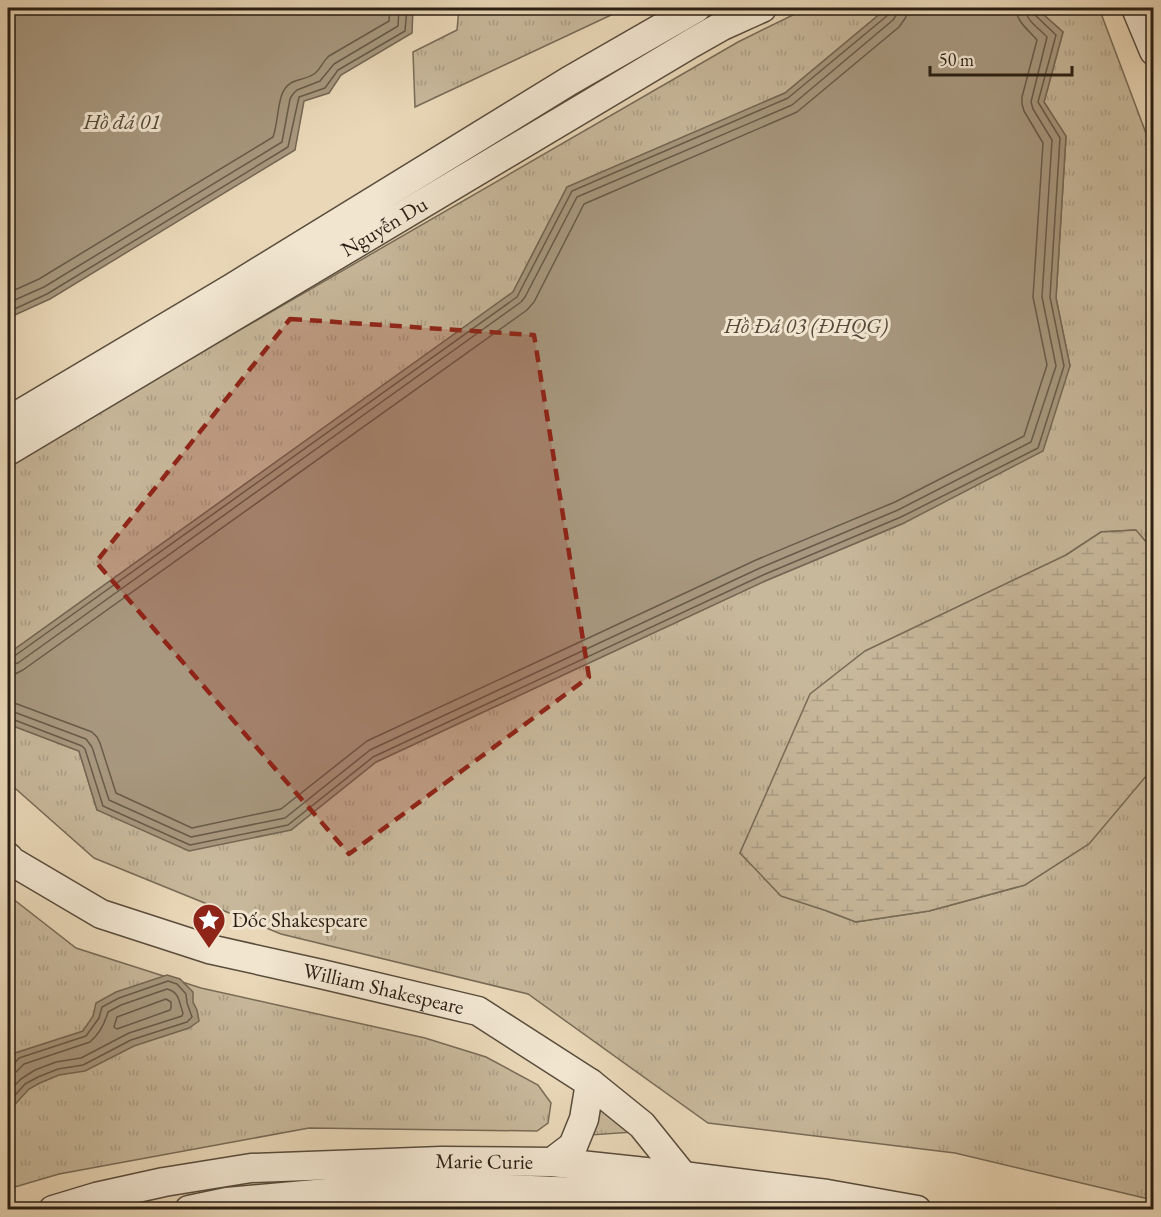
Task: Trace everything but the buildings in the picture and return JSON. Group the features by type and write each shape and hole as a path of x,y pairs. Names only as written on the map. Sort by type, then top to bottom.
{"street":[{"name":"Nguyễn Du","path":"8,421 232,288 569,81 696,8"},
{"name":"Nguyễn Du","path":"8,451 692,43 762,8"},
{"path":"1136,8 1154,51"},
{"name":"William Shakespeare","path":"8,857 11,861 101,914 208,949 478,1011 590,1083 642,1125 696,1194"},
{"path":"552,1162 573,1146 584,1119 590,1083"},
{"name":"Marie Curie","path":"53,1209 164,1182 251,1168 441,1161 552,1162 769,1209"},
{"name":"Marie Curie","path":"189,1209 227,1202 349,1191 427,1188 696,1194 827,1194 917,1209"}],"highlighted area":[{"path":"290,319 534,335 589,677 349,854 96,562"}],"green space":[{"path":"459,8 626,8 415,107 413,52 457,30"},
{"path":"807,8 887,8 785,93 567,187 513,292 8,654 8,464 738,42"},
{"path":"1036,8 1099,8 1153,152 1153,550 1135,530 1101,532 1066,555 769,789 740,853 827,911 856,922 929,911 1025,885 1153,770 1153,1200 955,1153 708,1123 528,994 281,934 94,858 8,782 8,724 79,751 97,810 291,830 376,762 765,581 904,523 1070,366 1056,298 1066,137 1044,102 1063,32"},
{"path":"1136,530 1153,550 1153,770 1089,844 1025,885 929,911 856,922 781,896 740,853 810,694 865,651 1066,555 1101,532"},
{"path":"8,895 76,948 201,988 425,1038 486,1057 538,1085 551,1103 548,1123 537,1131 309,1128 59,1174 8,1189"},
{"path":"584,1095 634,1132 576,1136"}],"water":[{"name":"Hồ đá 01","path":"8,8 413,8 412,33 341,75 329,93 304,101 295,150 50,299 8,318"},
{"name":"Hồ Đá 03 (ĐHQG)","path":"887,8 1036,8 1063,32 1044,102 1066,136 1056,298 1070,366 1043,451 904,523 765,581 376,762 291,830 189,851 97,810 79,751 8,724 8,654 513,292 567,187 785,93"},
{"path":"167,975 180,979 193,992 193,1002 199,1021 189,1028 134,1046 85,1071 59,1075 40,1083 29,1089 8,1112 8,1063 15,1053 83,1031 93,1016 96,1003 116,992"}],"place":[{"name":"Dốc Shakespeare","path":"209,949"}]}
